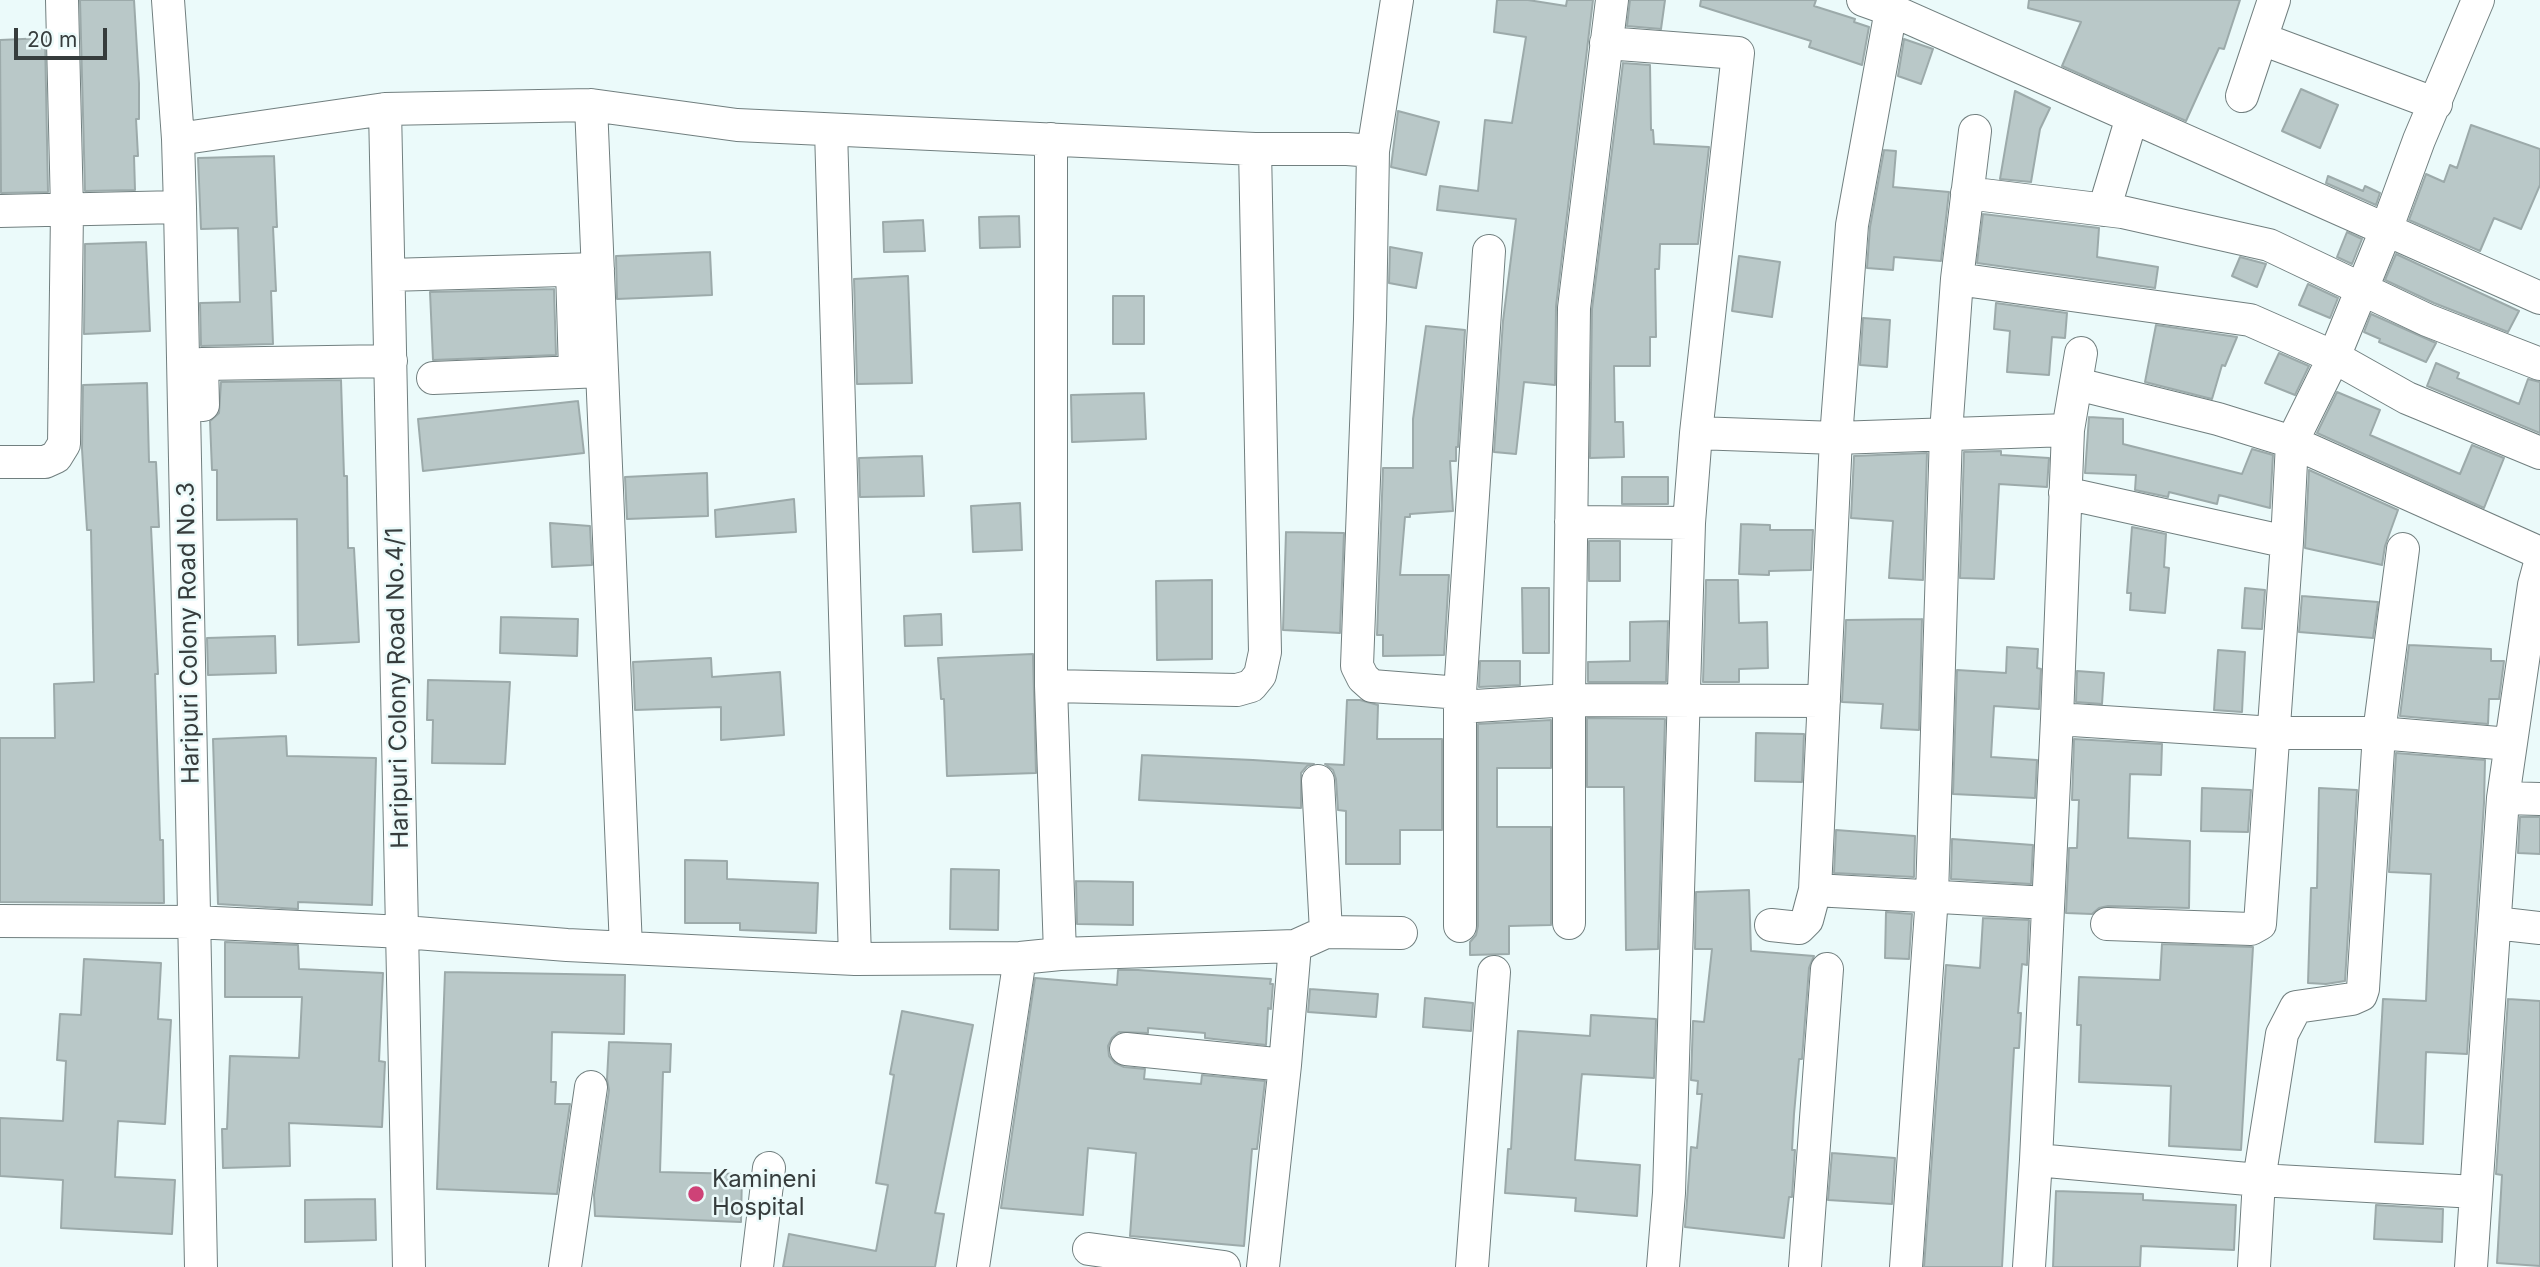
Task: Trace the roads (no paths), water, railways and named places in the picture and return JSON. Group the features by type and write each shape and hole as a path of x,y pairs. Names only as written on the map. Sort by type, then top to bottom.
{"street":[{"path":"0,462 45,462 57,457 64,444 67,209 62,0"},
{"name":"Haripuri Colony Road No.3","path":"168,0 180,207 193,365 194,922 201,1267"},
{"path":"1397,0 1373,151 1370,319 1357,666 1363,678 1372,686 1460,700 1824,701"},
{"path":"1569,923 1574,308 1612,0"},
{"path":"2242,96 2274,0"},
{"path":"2107,924 2251,929 2260,924 2292,442 2334,358 2419,140 2478,0"},
{"path":"1772,925 1799,928 1807,920 1815,890 1836,438 1852,225 1877,5 2540,298"},
{"path":"2262,39 2436,104"},
{"path":"1606,43 1738,53 1696,433 1689,523 1670,1179 1663,1267"},
{"path":"178,139 385,109 591,105 737,125 1255,149 1373,151"},
{"path":"591,105 585,270 588,372 626,948"},
{"name":"Haripuri Colony Road No.4/1","path":"385,109 409,1267"},
{"path":"2104,210 2132,117"},
{"path":"831,130 855,959"},
{"path":"1906,1267 1932,896 1946,433 1957,279 1975,131"},
{"path":"1051,139 1051,686 1060,954"},
{"path":"1051,686 1237,690 1251,686 1260,675 1265,652 1255,149"},
{"path":"1967,193 2104,210 2269,246 2427,320 2540,364"},
{"path":"0,211 180,207"},
{"path":"1460,926 1460,700 1489,251"},
{"path":"389,275 585,270"},
{"path":"1957,279 2250,320 2334,358 2407,398 2540,453"},
{"path":"2029,1267 2057,719 2068,430 2081,353"},
{"path":"205,459 193,365 391,360"},
{"path":"433,378 588,372"},
{"path":"2077,384 2218,419 2292,442 2540,553"},
{"path":"1696,433 1836,438 2068,430"},
{"path":"2065,493 2287,542"},
{"path":"1571,522 1689,523"},
{"path":"2254,1267 2259,1180 2282,1034 2296,1007 2352,999 2361,995 2363,989 2379,733 2403,549"},
{"path":"2471,1267 2503,798 2538,579"},
{"path":"2057,719 2274,733 2379,733 2510,744"},
{"path":"1318,781 1326,932"},
{"path":"2503,798 2540,799"},
{"path":"1815,890 2048,903"},
{"path":"0,921 194,922 855,959 1020,958 1060,954 1295,946 1326,932 1401,933"},
{"path":"2494,923 2540,928"},
{"path":"1263,1267 1295,946"},
{"path":"973,1267 1020,958"},
{"path":"1805,1267 1827,969"},
{"path":"1472,1267 1494,972"},
{"path":"1126,1049 1285,1065"},
{"path":"565,1267 591,1087"},
{"path":"2036,1160 2259,1180 2476,1192"},
{"path":"757,1267 769,1168"},
{"path":"1088,1249 1224,1267"}],"place":[{"name":"Kamineni Hospital","path":"696,1194"}]}
